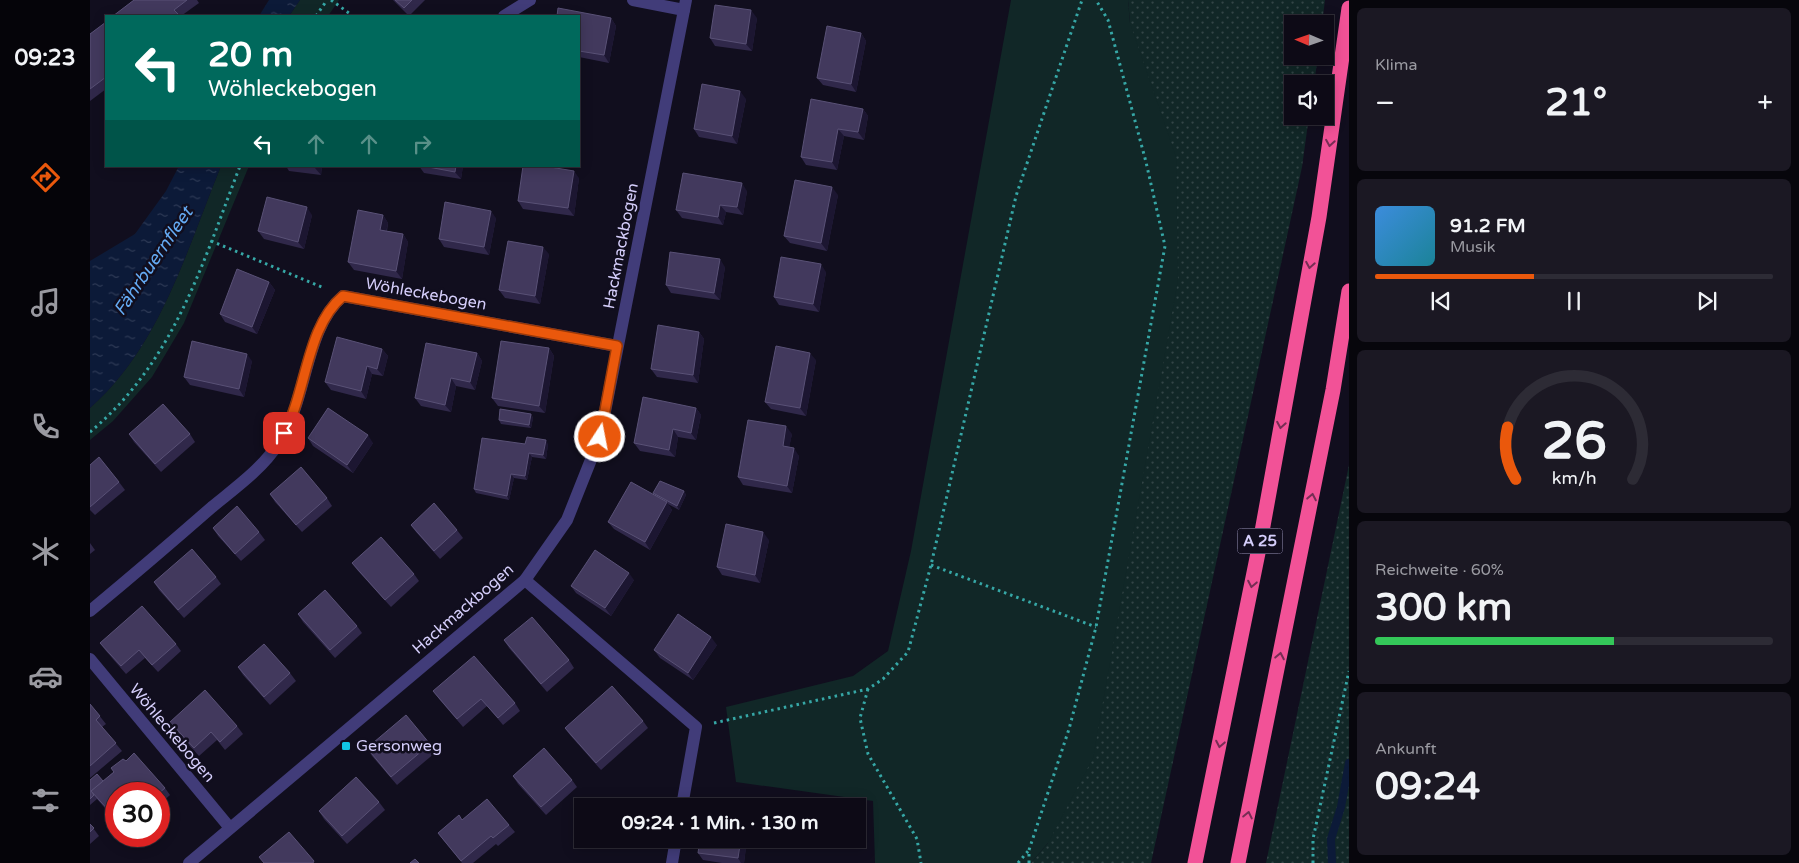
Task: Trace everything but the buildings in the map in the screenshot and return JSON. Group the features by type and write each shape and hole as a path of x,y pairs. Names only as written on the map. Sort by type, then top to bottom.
{"highway":[{"name":"A 25","path":"1195,863 1259,548 1313,246 1349,8"},
{"name":"A 25","path":"1238,863 1333,390 1349,291"}],"street":[{"path":"634,0 685,5"},
{"name":"Hackmackbogen","path":"189,863 525,580 567,520 600,437 685,5"},
{"path":"506,15 525,7"},
{"name":"Wöhleckebogen","path":"90,611 245,479 278,445 299,400 318,332 332,304 343,296 617,346"},
{"path":"525,580 696,727 683,798"},
{"name":"Wöhleckebogen","path":"90,659 230,828"},
{"path":"672,863 674,848"}],"path":[{"path":"317,15 327,0"},
{"path":"331,0 353,15"},
{"path":"696,727 868,689 883,679 908,652 931,565 1016,196 1082,0"},
{"path":"1029,863 1029,850 1069,729 1096,627 1165,246 1146,162 1108,20 1096,0"},
{"path":"90,432 110,415 147,372 178,321 240,167"},
{"path":"211,241 343,296"},
{"path":"931,565 1096,627"},
{"path":"1313,863 1313,839 1349,671"},
{"path":"868,689 860,718 868,754 918,839 920,863"},
{"path":"1018,863 1029,850"}],"green space":[{"path":"300,0 339,0 329,15 290,15"},
{"path":"1011,0 1128,0 1130,23 1176,157 1178,280 1093,758 1048,843 1031,863 875,863 873,801 866,800 866,798 851,798 736,782 726,707 853,676 888,651 911,551"},
{"path":"1128,0 1325,0 1323,15 1284,15 1284,65 1317,65 1315,75 1284,75 1284,125 1308,125 1302,167 1151,863 1031,863 1048,843 1130,23"},
{"path":"221,167 249,167 184,323 152,377 113,421 90,440 90,408 114,383 135,356 153,327 183,263"},
{"path":"1349,465 1349,863 1266,863"}],"water":[{"path":"269,0 300,0 290,15 260,15"},
{"name":"Fährbuernfleet","path":"178,167 221,167 183,263 153,327 135,356 114,383 90,408 90,261 135,234 166,191"}],"waterway":[{"path":"1332,863 1331,839 1341,807 1349,763"}],"place":[{"name":"Gersonweg","path":"346,746"}],"route":[{"path":"284,433 299,400 324,317 332,304 343,296 617,346 600,437"}]}
